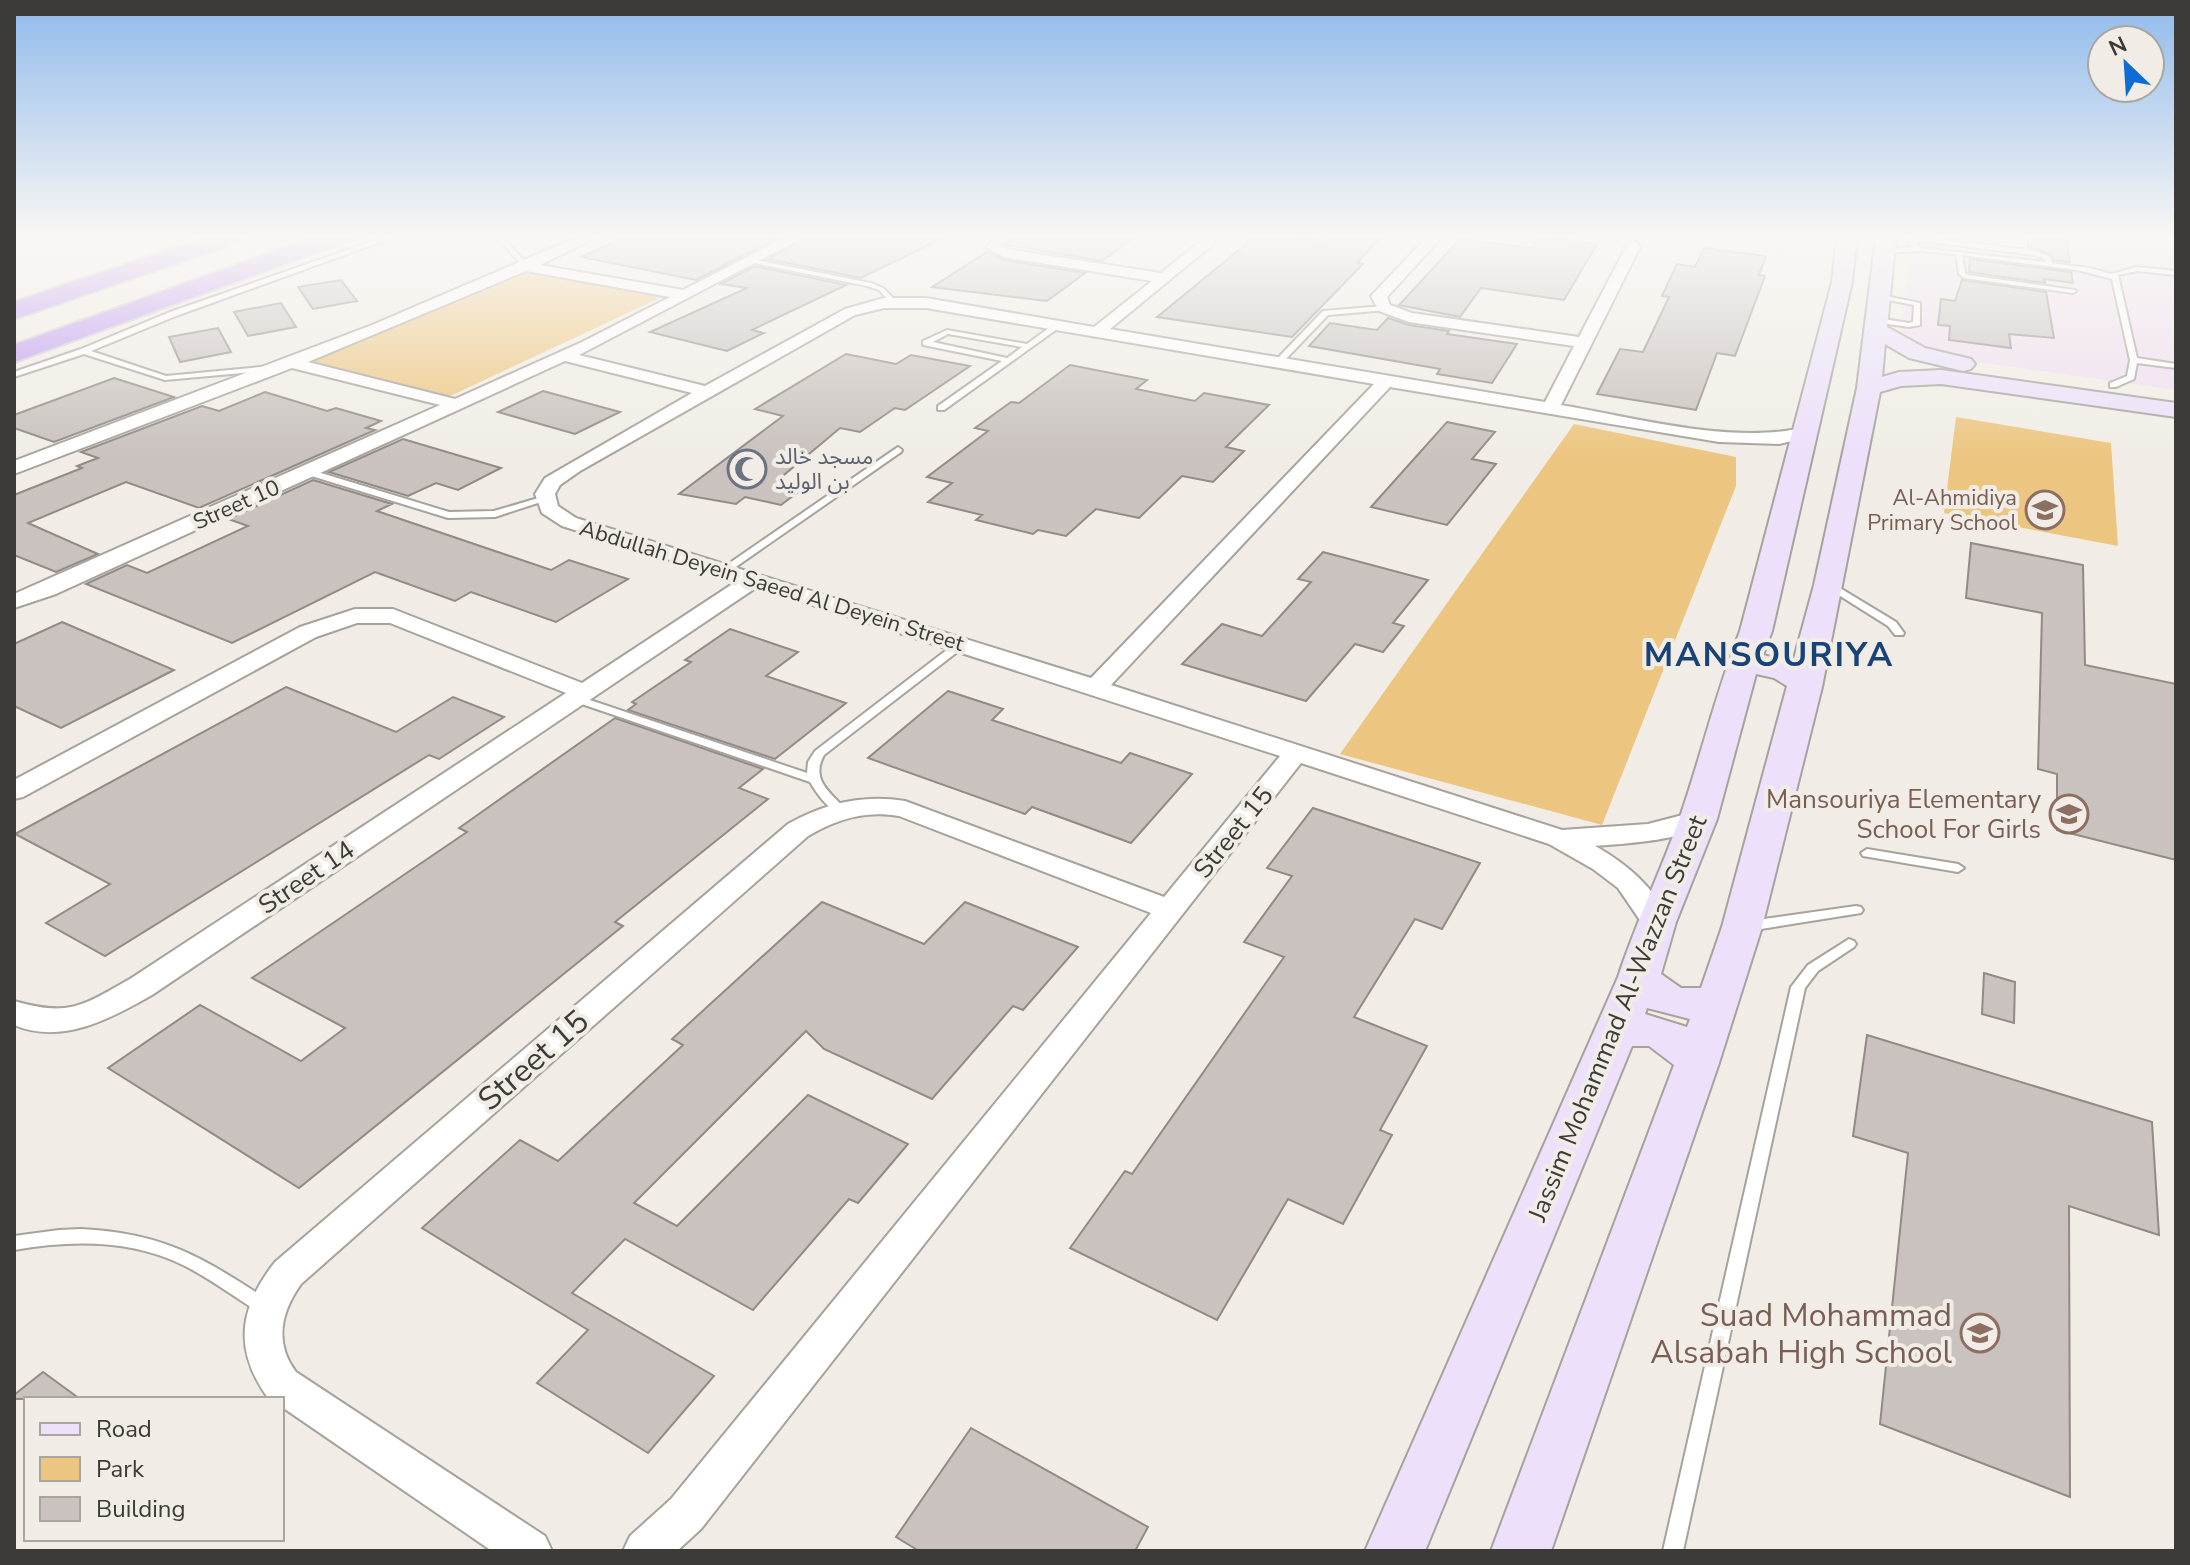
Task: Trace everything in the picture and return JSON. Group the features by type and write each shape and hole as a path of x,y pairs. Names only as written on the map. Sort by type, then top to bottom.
{"highway":[{"path":"14,331 78,309"},
{"path":"14,353 127,309"},
{"path":"14,353 137,309"}],"street":[{"path":"14,468 284,366 424,309"},
{"name":"Street 10","path":"14,601 48,589 308,472 588,345 658,309"},
{"path":"545,499 547,489 559,476 850,312 863,309"},
{"path":"964,309 1719,437 1779,439 1807,432"},
{"path":"1100,330 1125,309"},
{"path":"1387,309 1409,317 1584,343"},
{"path":"1551,408 1601,309"},
{"name":"Jassim Mohammad Al-Wazzan Street","path":"1395,1551 1639,977 1656,922 1698,819 1750,648 1807,432 1861,309"},
{"path":"1521,1551 1697,1063 1742,927 1829,585 1869,388 1875,309"},
{"path":"1888,309 1897,344 1930,357 2176,410"},
{"path":"588,345 731,380"},
{"path":"563,356 708,392"},
{"path":"284,366 456,404"},
{"path":"1869,388 1899,379 1926,377 2113,385 2176,394"},
{"path":"1095,688 1387,380"},
{"path":"1719,437 1776,457 1797,473"},
{"name":"Abdullah Deyein Saeed Al Deyein Street","path":"545,499 549,509 569,522 961,644 1559,838 1596,857 1628,880 1650,908 1656,922"},
{"name":"Street 14","path":"14,1012 25,1019 52,1021 102,1009 141,987 753,580"},
{"path":"14,791 308,632 365,614 393,616 579,695"},
{"path":"1750,648 1770,641 1790,646 1816,644"},
{"path":"1750,648 1775,667 1795,676 1805,687"},
{"name":"Street 15","path":"645,1551 686,1514 1295,754"},
{"name":"Street 15","path":"266,1307 288,1273 798,830 840,810 877,804 905,809 1170,910"},
{"name":"Abdullah Deyein Saeed Al Deyein Street","path":"1559,838 1627,836 1665,830 1698,819"},
{"path":"1639,977 1646,986 1668,1000 1695,1005 1717,998"},
{"path":"1615,1034 1636,1029 1661,1032 1677,1040 1697,1063"},
{"path":"266,1307 262,1332 267,1364 282,1385 530,1551"}],"lane":[{"path":"14,375 84,351 187,309"},
{"path":"1278,362 1326,313 1372,309"},
{"path":"1900,309 1909,325 1917,323 1918,309"},
{"path":"2113,385 2131,377 2134,360 2121,309"},
{"path":"941,408 1060,324"},
{"path":"1008,360 926,344 947,332 1028,346"},
{"path":"84,351 165,378 284,366"},
{"path":"2134,360 2176,366"},
{"path":"724,571 898,450"},
{"path":"308,472 448,515 495,514 545,499"},
{"path":"1829,585 1892,624 1899,633"},
{"path":"813,779 812,766 819,753 961,644"},
{"path":"579,695 813,779 840,810"},
{"path":"1867,853 1958,868"},
{"path":"1742,927 1856,910"},
{"path":"1673,1551 1798,987 1813,968 1849,944"},
{"path":"14,1243 82,1235 160,1248 190,1261 266,1307"}],"shaded area":[{"path":"1902,309 2176,309 2176,390 1956,359 1897,341"}],"green space":[{"path":"423,309 636,309 446,398 300,361"},
{"path":"1956,417 2111,443 2118,546 1944,513"},
{"path":"1574,424 1736,457 1736,486 1602,825 1340,754"}],"building":[{"path":"285,309 296,327 248,336 234,312"},
{"path":"701,309 796,309 752,330 764,333 727,351 650,332"},
{"path":"1167,309 1319,309 1292,337 1157,317"},
{"path":"1420,309 1466,309 1460,317"},
{"path":"1663,309 1753,309 1735,356 1717,353 1696,410 1597,394 1620,349 1643,352"},
{"path":"1940,309 2049,309 2054,338 2009,334 2011,348 1949,340 1950,326 1938,325"},
{"path":"1388,318 1409,325 1449,331 1447,334 1517,344 1492,383 1437,374 1440,369 1309,346 1330,323 1377,330"},
{"path":"218,328 231,352 180,362 169,337"},
{"path":"846,354 896,364 911,355 970,366 905,410 895,408 860,432 840,428 778,480 806,486 781,505 745,497 736,504 679,494 783,416 755,409"},
{"path":"1070,365 1147,380 1136,389 1195,401 1204,393 1269,405 1226,447 1244,451 1213,482 1182,476 1139,518 1096,509 1066,536 1038,530 1033,534 976,520 982,515 928,502 952,483 927,477 988,431 975,428 1011,402 1019,403"},
{"path":"114,378 174,397 54,442 14,428 14,415"},
{"path":"543,391 620,412 575,434 498,412"},
{"path":"265,392 327,411 336,408 381,421 366,428 375,430 199,508 126,482 28,523 98,554 56,572 14,555 14,495 82,468 77,466 98,458 81,452 202,406 219,411"},
{"path":"1447,422 1495,432 1472,459 1496,464 1447,525 1371,507"},
{"path":"403,439 501,468 458,490 436,483 408,496 329,472"},
{"path":"313,480 392,504 377,511 551,570 569,560 628,579 556,622 471,592 455,601 375,572 232,643 86,584 127,565 147,573 248,526 228,519"},
{"path":"1971,543 2083,565 2085,665 2176,684 2176,860 2057,830 2057,774 2038,769 2042,613 1966,598"},
{"path":"1323,552 1428,580 1393,623 1404,626 1383,652 1355,644 1306,701 1182,664 1222,624 1262,636 1311,582 1298,579"},
{"path":"62,622 174,670 61,728 14,706 14,644"},
{"path":"730,629 798,652 766,676 846,703 775,759 628,710 636,704 632,702 691,662 685,660"},
{"path":"286,687 396,732 453,697 504,717 439,759 429,755 105,956 46,923 110,884 15,834"},
{"path":"948,691 1003,709 992,720 1121,763 1130,753 1192,774 1131,843 1032,807 1025,814 868,758"},
{"path":"615,718 763,769 739,788 768,799 615,922 623,926 299,1188 108,1068 200,1005 301,1061 345,1028 252,978 467,832 459,828"},
{"path":"1313,808 1480,863 1442,929 1415,919 1354,1017 1427,1046 1380,1130 1392,1135 1343,1224 1288,1199 1217,1320 1070,1248 1125,1171 1132,1174 1284,957 1244,942 1292,876 1267,868"},
{"path":"822,902 924,944 965,902 1078,947 1023,1010 1013,1006 932,1099 824,1049 806,1031 634,1203 677,1226 808,1095 908,1144 858,1203 849,1199 753,1310 625,1239 572,1293 714,1376 648,1453 537,1383 588,1330 422,1228 520,1140 558,1161 683,1045 672,1039"},
{"path":"1984,973 2015,982 2014,1023 1982,1014"},
{"path":"1867,1035 2152,1122 2159,1235 2069,1206 2070,1497 1880,1424 1908,1153 1853,1136"},
{"path":"43,1372 77,1397 14,1399 14,1395"},
{"path":"971,1428 1148,1527 1135,1551 919,1551 896,1537"}],"place":[{"name":"مسجد خالد بن الوليد","path":"747,469"},
{"name":"Al-Ahmidiya Primary School","path":"2045,510"},
{"name":"Mansouriya Elementary School For Girls","path":"2069,814"},
{"name":"Suad Mohammad Alsabah High School","path":"1980,1333"}],"district":[{"name":"MANSOURIYA","path":"1769,654"}]}
